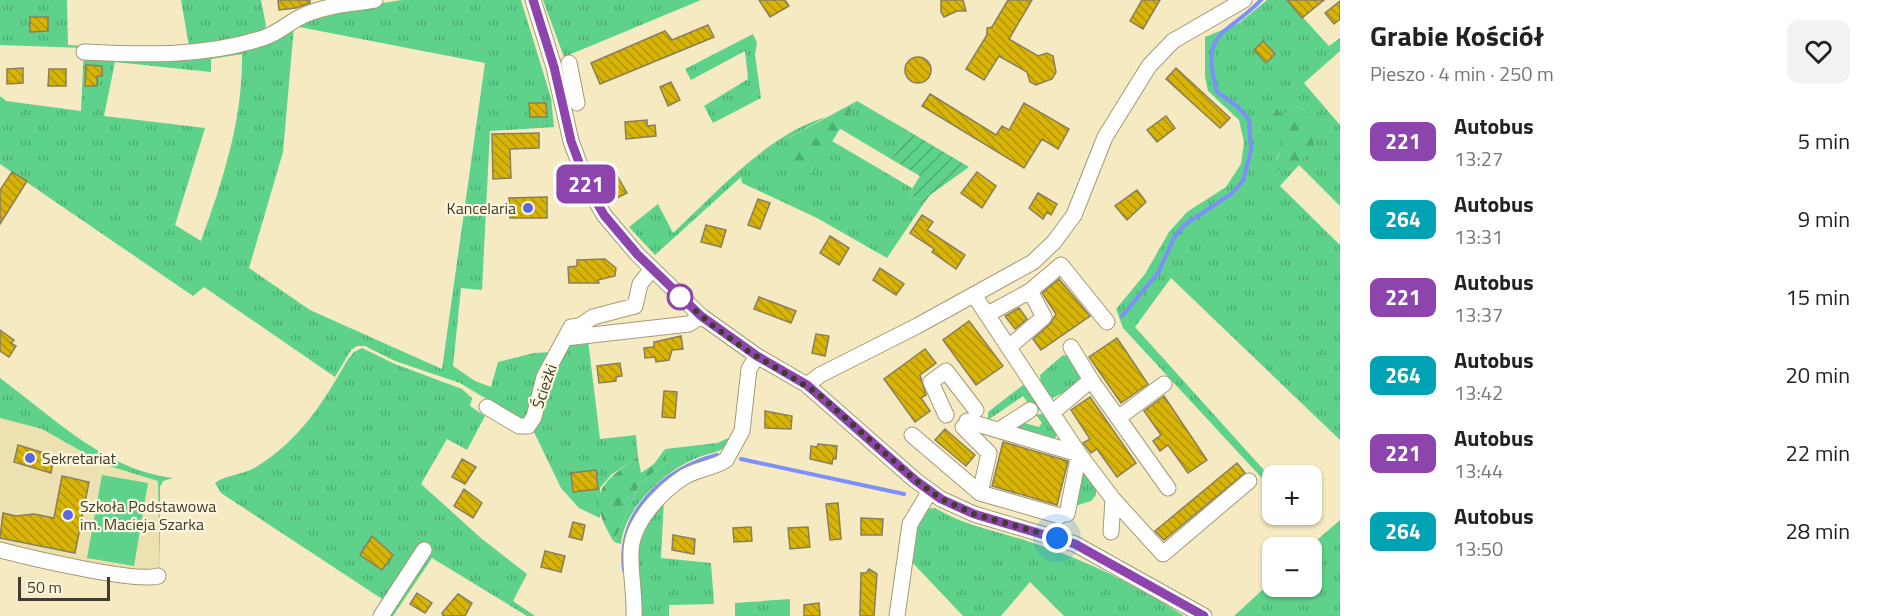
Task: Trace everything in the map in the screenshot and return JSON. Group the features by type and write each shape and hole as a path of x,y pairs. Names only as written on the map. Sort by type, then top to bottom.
{"street":[{"path":"84,52 142,55 176,53 245,43 265,38 310,13 375,0"},
{"path":"533,0 550,51 571,141 584,179 608,221 652,269 701,316 757,356 807,385 930,491 974,514 1075,544 1181,601 1204,616"},
{"path":"807,385 820,375 1033,262 1065,229 1078,208 1096,155 1110,126 1155,58 1193,27 1244,0"},
{"path":"569,63 578,103"},
{"path":"987,314 1029,291 1061,265 1107,322"},
{"path":"568,332 592,317 634,306 640,284 652,269"},
{"path":"1009,346 1044,317 1029,291"},
{"path":"974,295 1079,454 1113,499 1162,554 1249,481"},
{"path":"568,332 689,324 701,316"},
{"name":"Ścieżki","path":"488,407 519,426 528,426 534,417 544,377 568,332"},
{"path":"1071,347 1091,380 1168,488"},
{"path":"634,616 631,551 635,533 647,513 675,484 692,473 726,460 741,431 748,369 757,356"},
{"path":"946,415 931,382 946,371 969,419 989,453 980,493"},
{"path":"1053,412 1091,380"},
{"path":"1118,418 1164,384"},
{"path":"999,430 1030,410"},
{"path":"969,419 1079,454"},
{"path":"912,435 980,493 1063,515 1079,454"},
{"path":"897,616 910,524 930,491"},
{"path":"1111,532 1113,499"},
{"path":"0,550 120,574 149,578 158,576"},
{"path":"381,616 424,550"}],"shaded area":[{"path":"0,418 42,429 106,465 158,481 160,570 151,574 0,547"}],"green space":[{"path":"0,0 67,0 68,45 130,49 189,46 181,0 261,0 266,25 264,32 367,6 402,0 521,0 551,98 554,127 490,131 482,290 461,288 453,366 475,381 491,387 498,362 534,353 553,352 526,423 460,383 395,361 365,346 357,346 351,350 335,377 204,287 193,296 0,164 0,96 6,101 81,111 84,48 0,45","holes":["294,26 485,63 442,369 310,310 249,268 283,152","242,54 239,102 230,149 201,241 175,225 205,128 104,116 115,62 211,72 211,59"]},
{"path":"543,0 701,0 564,57"},
{"path":"1267,0 1287,0 1329,46 1340,38 1340,51 1304,83 1340,125 1340,206 1299,165 1280,186 1340,245 1340,440 1171,278 1135,327 1262,468 1262,478 1123,328 1116,309 1145,274 1169,232 1187,212 1226,187 1241,164 1244,142 1239,120 1208,91 1205,77 1205,37 1239,23","holes":["1295,106 1306,111 1276,161 1284,141 1282,116"]},
{"path":"753,34 757,43 755,55 761,98 713,123 704,106 748,79 745,51 691,80 685,69"},
{"path":"857,101 910,132 891,159 839,128"},
{"path":"857,101 811,176 786,158 787,139"},
{"path":"1261,103 1273,105 1282,115 1295,106 1306,111 1314,145 1299,164 1278,170 1281,131 1270,126"},
{"path":"826,117 787,139 828,145 832,141 912,188 909,194 924,203 887,258 817,218 742,183 741,177 655,255 629,227 658,204 673,233 725,183 763,151 805,125"},
{"path":"910,132 969,167 930,195 924,203 909,194 920,176 891,159"},
{"path":"588,340 600,439 636,435 638,457 611,475 600,488 600,518 579,508 561,488 534,432 542,410 545,384 565,344"},
{"path":"362,348 395,364 462,389 472,398 470,406 485,416 467,450 447,439 421,484 482,539 527,574 513,601 535,616 527,616 432,558 393,616 387,616 431,549 425,544 390,598 382,599 221,493 215,483 256,467 298,433 320,405 348,359"},
{"path":"1063,355 1068,356 1084,375 1079,384 1053,398 1041,385 1040,375"},
{"path":"0,378 60,425 102,453 148,473 173,478 163,481 160,487 160,571 158,481 106,465 42,429 0,418"},
{"path":"1023,385 1027,386 1043,409 1034,412 1023,396 988,420 988,412"},
{"path":"1045,413 1057,435 1054,439 1014,429 1021,422 1039,427 1042,423 1036,415"},
{"path":"733,436 723,449 686,463 661,480 638,504 624,530 621,544 614,542 640,483 667,462 665,449 717,443"},
{"path":"665,449 667,462 640,483 614,542 600,513 600,492 613,475 638,457 641,473 654,464"},
{"path":"1081,469 1096,487 1096,495 1091,501 1072,507"},
{"path":"102,475 148,483 134,566 87,558"},
{"path":"664,500 661,558 711,563 714,604 669,605 669,616 641,616 637,555 645,530"},
{"path":"935,508 970,524 1018,538 1090,565 1129,583 1184,616 1064,616 1030,582 1001,616 963,616 911,561 917,522 927,509"},
{"path":"1340,520 1340,616 1234,616 1262,590 1262,597 1322,597 1320,537"},
{"path":"790,599 790,616 735,616 735,603"}],"building":[{"path":"278,0 310,0 310,3 279,10"},
{"path":"759,0 785,0 789,6 770,17"},
{"path":"941,0 963,0 966,11 957,11 944,17 941,12"},
{"path":"1008,0 1032,0 1009,39 1038,56 1047,53 1053,56 1056,72 1052,79 1036,85 1030,82 1027,72 999,56 984,80 966,69 987,35 987,28 992,27"},
{"path":"1142,0 1160,0 1143,29 1130,21"},
{"path":"1287,0 1324,0 1302,18"},
{"path":"1340,1 1340,19 1334,24 1325,13"},
{"path":"30,17 48,17 48,31 30,32"},
{"path":"708,25 714,37 600,84 591,63 665,31 672,40"},
{"path":"1263,41 1275,54 1266,63 1254,50"},
{"path":"918,57 927,61 931,70 927,79 918,83 909,79 905,70 909,61"},
{"path":"86,65 102,66 102,76 97,76 97,86 85,86"},
{"path":"23,68 23,83 7,84 7,69"},
{"path":"1176,68 1230,118 1220,128 1166,79"},
{"path":"49,69 66,69 66,86 48,86"},
{"path":"671,82 680,100 668,106 660,87"},
{"path":"930,94 996,135 1002,126 1009,130 1024,103 1069,129 1058,149 1042,139 1024,168 922,106"},
{"path":"529,103 546,103 547,117 530,117"},
{"path":"1166,116 1175,128 1157,142 1147,130"},
{"path":"647,120 647,126 655,125 656,136 626,139 625,122"},
{"path":"539,133 539,148 510,149 511,178 493,179 492,134"},
{"path":"614,170 627,193 615,199 602,177"},
{"path":"12,172 27,181 0,224 0,190"},
{"path":"977,172 996,186 982,208 961,193"},
{"path":"1137,190 1146,202 1127,220 1115,206"},
{"path":"1038,193 1057,204 1051,215 1047,212 1043,219 1029,208"},
{"path":"547,197 547,218 510,218 509,198"},
{"path":"758,199 770,203 760,229 748,225"},
{"path":"922,215 933,222 927,230 965,255 956,269 932,252 934,249 910,233"},
{"path":"706,225 726,230 721,247 701,242"},
{"path":"830,236 849,248 839,265 820,253"},
{"path":"605,259 616,268 615,276 598,280 599,283 569,283 568,267 577,266 577,260"},
{"path":"880,268 904,284 896,295 873,280"},
{"path":"1059,279 1090,316 1041,350 1033,339 1050,324 1056,314 1042,293"},
{"path":"759,297 796,311 791,323 754,309"},
{"path":"1019,308 1027,319 1015,329 1005,316"},
{"path":"969,321 1003,366 976,385 943,340"},
{"path":"0,330 14,340 11,343 16,346 9,357 0,351"},
{"path":"816,334 829,336 825,356 812,353"},
{"path":"681,336 683,349 672,350 669,360 656,362 655,357 645,358 644,348 654,347 654,342"},
{"path":"1117,338 1148,384 1121,403 1089,357"},
{"path":"925,349 936,363 920,375 926,395 921,398 930,411 915,422 884,379"},
{"path":"620,363 622,376 616,377 616,381 599,383 597,366"},
{"path":"664,391 677,392 675,418 662,417"},
{"path":"1164,396 1207,460 1188,473 1168,445 1160,451 1153,441 1161,435 1144,411"},
{"path":"1090,397 1136,463 1117,477 1097,449 1091,453 1083,443 1090,439 1071,410"},
{"path":"765,411 792,416 791,429 765,428"},
{"path":"945,429 975,455 966,466 935,440"},
{"path":"1003,442 1068,461 1057,505 992,486"},
{"path":"818,444 837,446 836,459 833,458 832,464 810,459 811,446 817,447"},
{"name":"Sekretariat","path":"18,445 54,456 51,473 14,462"},
{"path":"462,459 476,467 465,484 452,477"},
{"path":"1237,463 1245,473 1164,540 1155,531"},
{"path":"596,470 598,489 573,492 571,473"},
{"name":"Szkoła Podstawowa im. Macieja Szarka","path":"62,476 89,482 75,553 0,538 3,513 16,516 34,514 54,518"},
{"path":"464,489 482,503 473,518 454,506"},
{"path":"838,503 841,539 830,540 826,504"},
{"path":"861,518 883,519 882,535 861,535"},
{"path":"573,522 585,525 582,540 569,537"},
{"path":"751,527 752,541 734,542 733,528"},
{"path":"808,527 810,547 790,549 788,528"},
{"path":"673,535 695,539 694,554 672,550"},
{"path":"372,536 393,555 382,570 360,555"},
{"path":"545,551 565,556 561,572 541,567"},
{"path":"869,569 877,574 874,616 860,616 861,573 866,573"},
{"path":"417,593 432,603 425,613 410,604"},
{"path":"458,594 472,603 465,616 443,616 442,613"},
{"path":"819,603 820,616 804,616 804,605"}],"waterway":[{"path":"1122,316 1158,273 1174,238 1184,225 1231,194 1243,181 1251,150 1249,120 1237,106 1217,92 1211,56 1219,36 1261,0"},
{"path":"624,570 624,549 628,530 636,512 648,496 662,482 679,471 717,455"},
{"path":"741,459 904,494"}],"bus line":[{"name":"221","path":"533,0 550,51 571,141 584,179 595,202 637,254 680,297 713,326 757,356 807,385 922,486 941,499 983,518 1075,544 1108,560 1204,616"}],"place":[{"name":"Kancelaria","path":"528,208"},
{"name":"Sekretariat","path":"30,458"},
{"name":"Szkoła Podstawowa im. Macieja Szarka","path":"68,515"}],"route":[{"path":"680,297 713,326 748,351 807,385 922,486 941,499 964,511 1057,538"}]}
